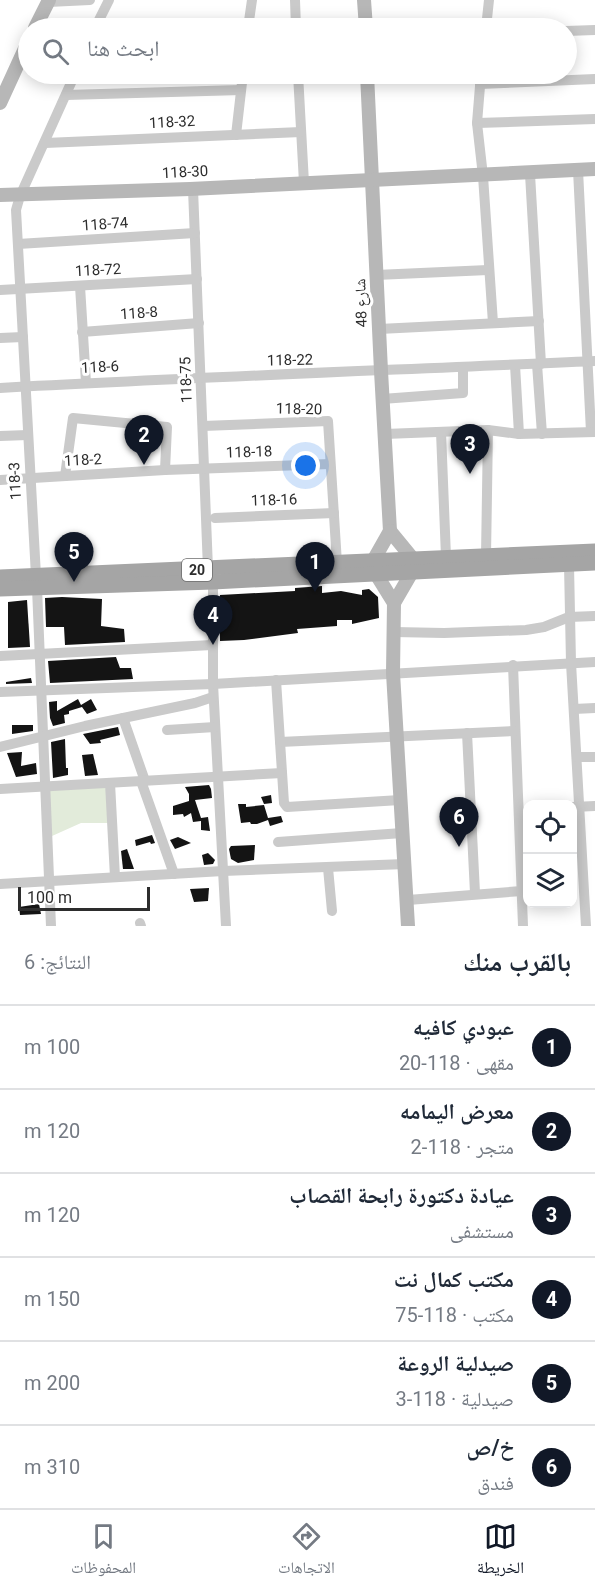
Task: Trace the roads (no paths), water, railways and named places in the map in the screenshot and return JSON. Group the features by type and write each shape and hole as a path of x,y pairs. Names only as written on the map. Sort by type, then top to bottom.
{"main road":[{"path":"412,565 446,557 595,551"},
{"name":"20","path":"210,575 337,563 374,567"},
{"path":"412,565 595,563"},
{"name":"20","path":"0,589 36,582 412,565"},
{"name":"20","path":"0,577 36,582"}],"street":[{"path":"40,18 49,1 90,0"},
{"path":"100,18 109,0"},
{"path":"249,18 252,0"},
{"path":"295,0 296,18"},
{"path":"364,0 365,18"},
{"path":"487,18 489,0"},
{"path":"577,31 595,30"},
{"path":"0,103 4,81 18,58"},
{"path":"577,79 595,79"},
{"name":"118-3","path":"51,926 36,582 16,210 20,196 71,84"},
{"path":"236,135 242,84"},
{"path":"299,84 304,183"},
{"name":"شارع 48","path":"367,84 390,531"},
{"path":"481,84 477,123 493,323"},
{"path":"66,95 241,90"},
{"path":"477,123 595,119"},
{"name":"118-32","path":"45,143 301,132"},
{"path":"385,434 488,430 519,434 593,432 590,308 578,170"},
{"name":"118-30","path":"0,195 193,189 595,170"},
{"path":"530,174 539,321 542,434"},
{"name":"118-75","path":"193,189 210,575 213,697 226,926"},
{"name":"118-74","path":"18,244 195,233"},
{"path":"376,275 488,270"},
{"name":"118-72","path":"0,290 197,279"},
{"path":"80,286 86,383"},
{"path":"379,329 539,321"},
{"name":"118-8","path":"82,332 199,324"},
{"path":"0,338 22,337"},
{"name":"118-22","path":"201,377 591,362"},
{"path":"515,365 519,434"},
{"path":"382,399 463,393 464,368"},
{"name":"118-6","path":"0,388 201,377"},
{"path":"65,476 73,418 167,427 165,470"},
{"name":"118-20","path":"203,426 328,421 337,563"},
{"path":"486,556 488,430"},
{"path":"441,432 446,557"},
{"path":"0,436 28,435"},
{"name":"118-18","path":"204,468 330,464"},
{"name":"118-2","path":"0,480 204,468"},
{"name":"118-16","path":"215,518 334,513"},
{"path":"390,531 412,565 394,603 393,673 408,926"},
{"path":"390,531 374,567 394,603"},
{"path":"569,565 569,617 577,758 576,800"},
{"path":"394,632 526,630 544,627 569,617 595,616"},
{"path":"0,656 212,645"},
{"path":"0,692 213,684 595,662"},
{"path":"513,665 515,731 523,810 523,926"},
{"path":"276,680 284,803 287,807 400,800"},
{"path":"0,747 213,697"},
{"path":"574,709 595,708"},
{"path":"123,718 174,874"},
{"path":"167,730 215,727"},
{"path":"280,742 515,731"},
{"path":"467,733 475,893"},
{"path":"577,758 595,757"},
{"path":"0,789 282,773"},
{"path":"110,783 115,877"},
{"path":"577,807 595,806"},
{"path":"577,815 590,899 586,926"},
{"path":"278,842 402,833"},
{"path":"582,854 595,853"},
{"path":"0,884 223,871 405,864"},
{"path":"328,868 332,911"},
{"path":"408,900 522,891"}],"place":[{"name":"معرض اليمامه","path":"144,465"},
{"name":"عيادة دكتورة رابحة القصاب","path":"470,474"},
{"name":"صيدلية الروعة","path":"74,582"},
{"name":"عبودي كافيه","path":"315,592"},
{"name":"مكتب كمال نت","path":"213,645"},
{"name":"خ/ص","path":"459,847"}]}
